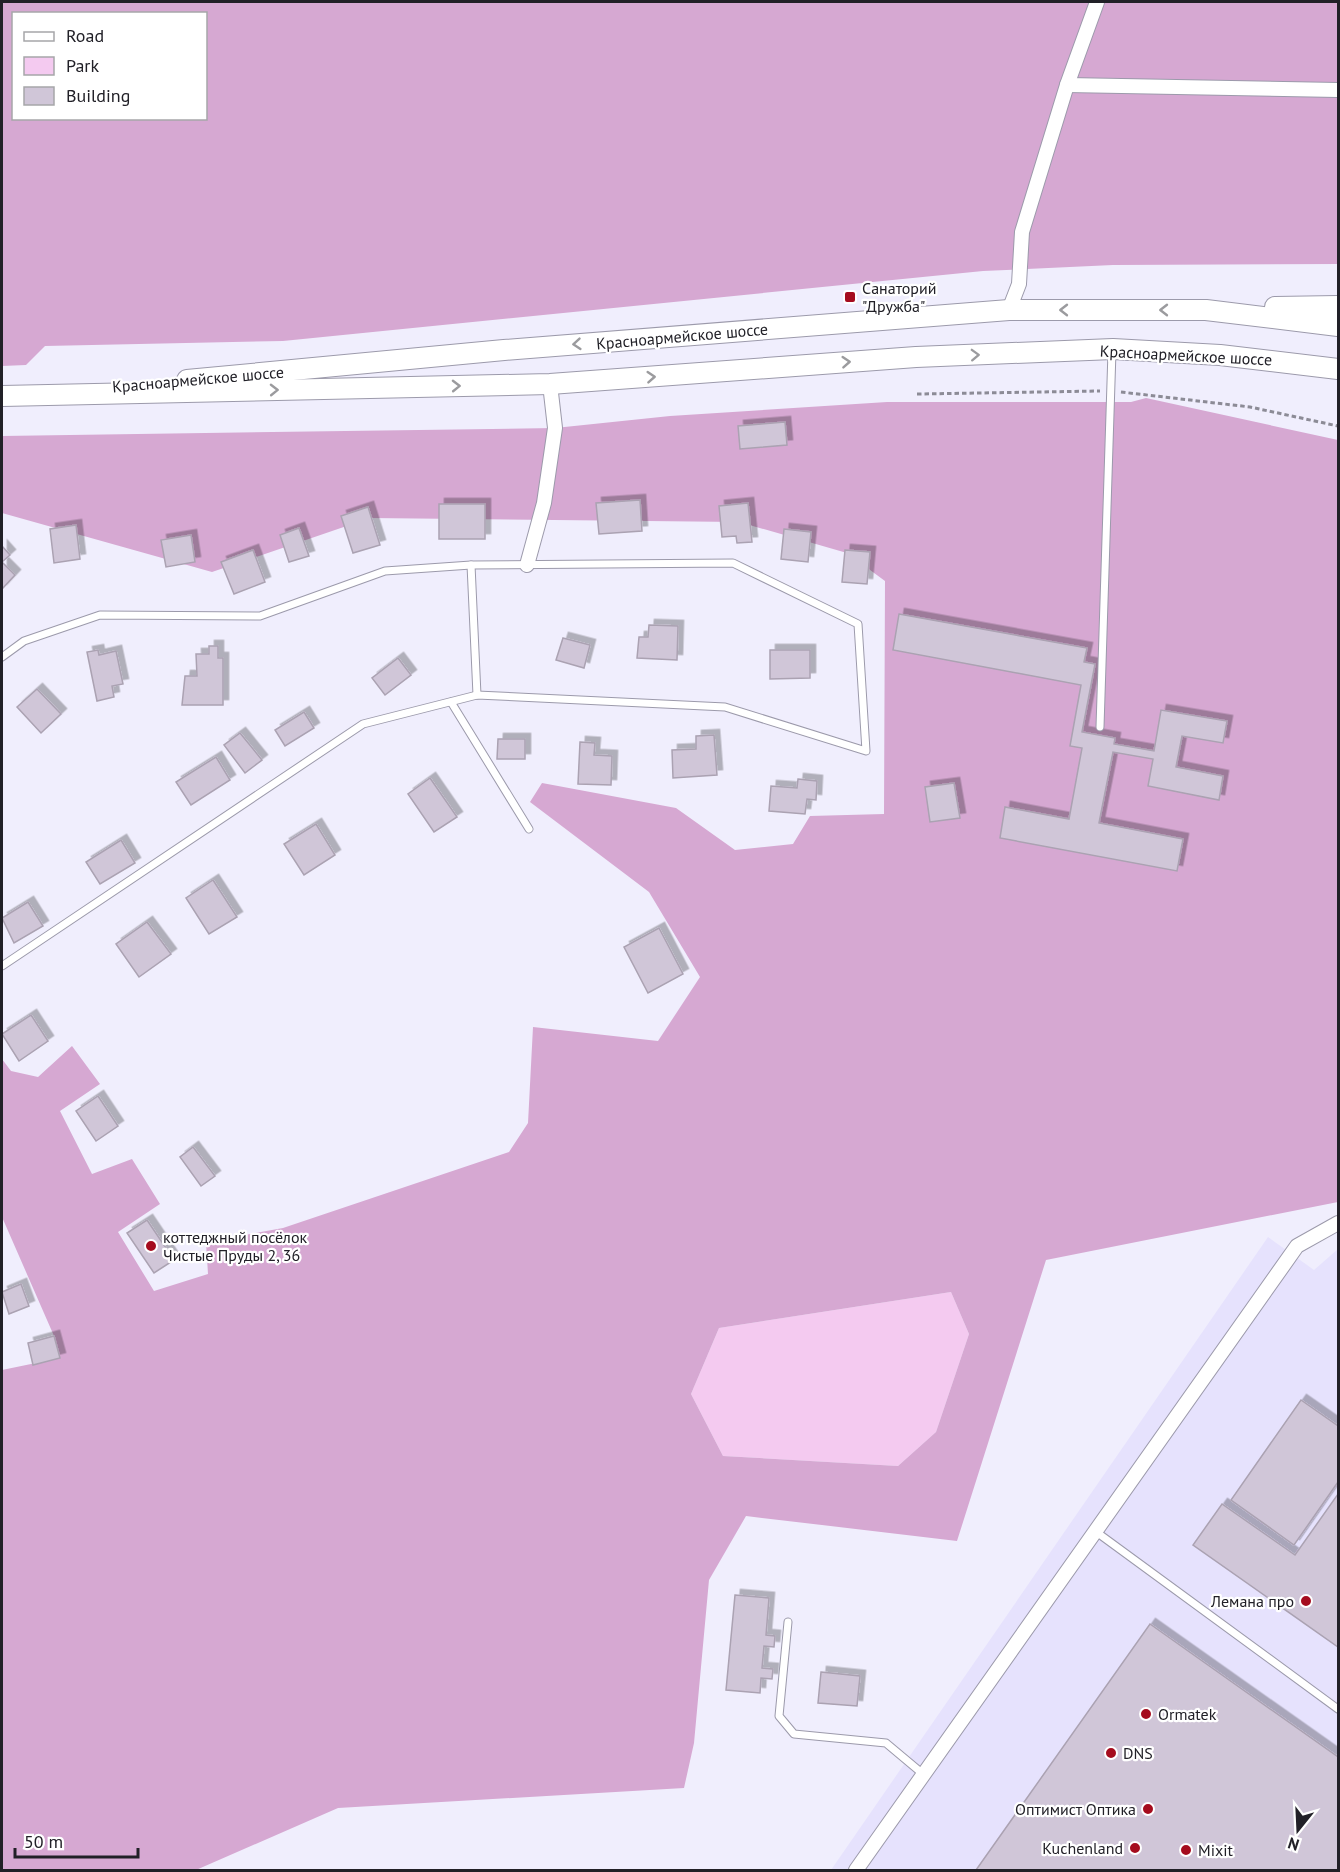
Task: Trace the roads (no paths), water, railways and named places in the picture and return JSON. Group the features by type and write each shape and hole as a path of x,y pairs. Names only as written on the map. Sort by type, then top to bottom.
{"main road":[{"path":"1206,310 1338,306"},
{"name":"Красноармейское шоссе","path":"27,395 504,350 1009,310 1206,310 1338,326"},
{"name":"Красноармейское шоссе","path":"2,396 550,384 916,357 1113,349 1220,355 1304,363 1338,369"},
{"path":"1220,355 1338,381"}],"street":[{"path":"1009,310 1019,284 1022,232 1068,85 1097,2"},
{"path":"1068,85 1338,90"},
{"path":"527,565 544,503 555,428 550,384"},
{"path":"856,1870 1297,1246 1335,1229"}],"lane":[{"path":"1100,727 1113,349"},
{"path":"2,657 24,641 100,615 260,616 385,571 471,565 733,562 858,624 866,751 725,706 477,695 363,724 2,966"},
{"path":"471,565 477,695"},
{"path":"451,702 529,829"},
{"path":"1095,1531 1338,1709"},
{"path":"788,1622 779,1716 794,1734 886,1743 924,1774"}],"place":[{"name":"Санаторий \"Дружба\"","path":"850,297"},
{"name":"коттеджный посёлок Чистые Пруды 2, 36","path":"151,1246"},
{"name":"Лемана про","path":"1306,1601"},
{"name":"Ormatek","path":"1146,1714"},
{"name":"DNS","path":"1111,1753"},
{"name":"Оптимист Оптика","path":"1148,1809"},
{"name":"Kuchenland","path":"1135,1848"},
{"name":"Mixit","path":"1186,1850"}]}
